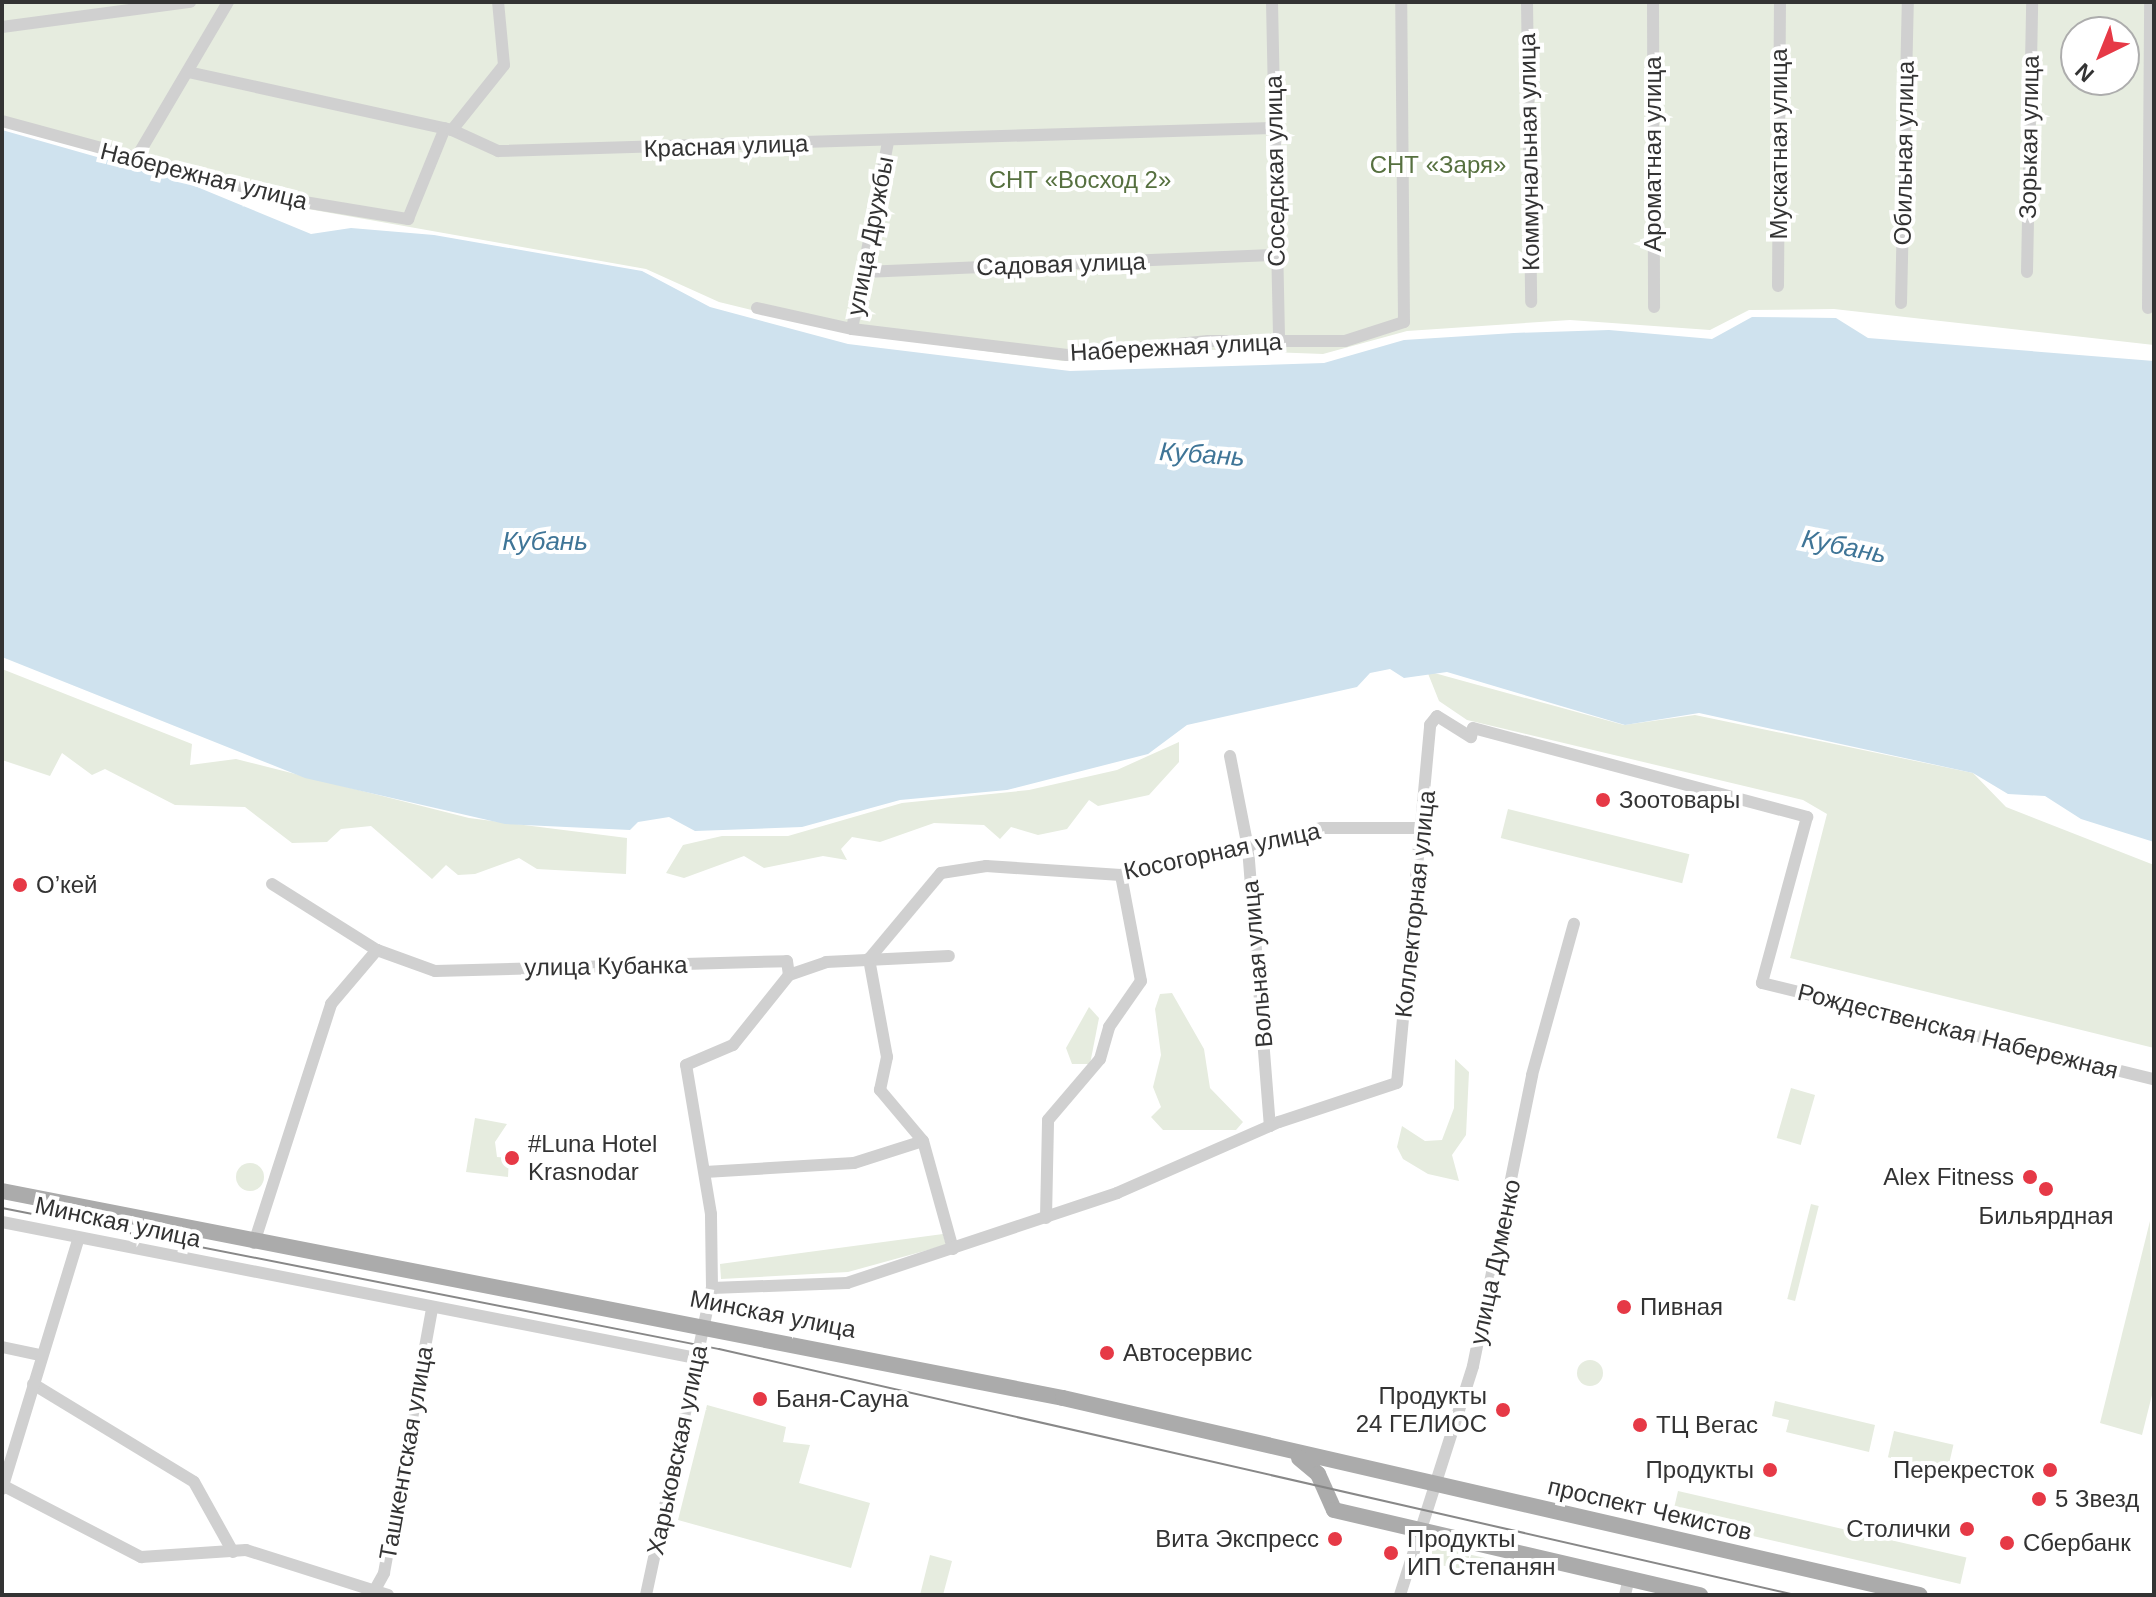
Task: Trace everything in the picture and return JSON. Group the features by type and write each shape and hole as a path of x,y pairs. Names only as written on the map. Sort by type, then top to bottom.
{"main road":[{"name":"Минская улица","path":"2,1191 254,1243 703,1324 1279,1449"},
{"name":"проспект Чекистов","path":"1279,1449 1920,1595"},
{"path":"1279,1449 1314,1468 1334,1510 1700,1595"},
{"name":"проспект Чекистов","path":"1320,1483 1341,1469 1369,1471"}],"street":[{"path":"2,27 190,2"},
{"path":"135,160 228,2"},
{"path":"448,129 504,65 498,2"},
{"name":"Соседская улица","path":"1272,2 1279,339"},
{"name":"Набережная улица","path":"757,308 852,329 1067,355 1279,339 1345,341 1404,322 1401,2"},
{"name":"Коммунальная улица","path":"1527,2 1531,302"},
{"name":"Ароматная улица","path":"1653,2 1654,307"},
{"name":"Мускатная улица","path":"1778,286 1780,2"},
{"name":"Обильная улица","path":"1901,303 1908,2"},
{"name":"Зорькая улица","path":"2027,272 2032,2"},
{"path":"2148,308 2150,2"},
{"name":"Красная улица","path":"188,72 448,129 498,151 888,142 1274,128"},
{"name":"Набережная улица","path":"2,121 135,160 292,200 408,219 448,129"},
{"name":"улица Дружбы","path":"852,329 888,142"},
{"name":"Садовая улица","path":"864,272 1276,255"},
{"name":"Коллекторная улица","path":"1397,1083 1424,828 1430,725 1444,717 1471,737 1473,728 1807,817 1762,983"},
{"name":"Вольная улица","path":"1230,756 1248,848 1270,1126"},
{"name":"Косогорная улица","path":"869,959 941,873 986,866 1121,875 1248,848 1322,828 1424,828"},
{"path":"1046,1218 1048,1120 1100,1059 1109,1027 1141,981 1121,875"},
{"name":"улица Кубанка","path":"272,884 377,950 435,971 787,961 789,975"},
{"name":"улица Думенко","path":"1400,1595 1438,1486 1473,1366 1532,1075 1574,924"},
{"path":"254,1243 331,1004 377,950"},
{"path":"789,975 869,959 949,956"},
{"path":"869,959 887,1057 880,1090 923,1141 953,1249"},
{"name":"Харьковская улица","path":"646,1595 712,1288 705,1172 686,1065 733,1045 789,975"},
{"name":"Рождественская Набережная","path":"1762,983 2154,1079"},
{"name":"Минская улица","path":"712,1288 847,1283 1046,1218 1270,1126 1397,1083"},
{"path":"705,1172 854,1163 923,1141"},
{"name":"Минская улица","path":"2,1222 78,1240 696,1358"},
{"path":"78,1240 39,1355 2,1486 141,1557 233,1552 283,1558 372,1593 388,1595"},
{"name":"Ташкентская улица","path":"372,1593 384,1573 432,1308"},
{"path":"2,1347 39,1355"},
{"path":"33,1384 194,1482 233,1552"},
{"path":"1625,1595 1629,1578"}],"green space":[{"path":"2,2 2154,2 2154,345 1834,309 1749,310 1710,330 1570,320 1407,331 1323,354 1188,349 1063,361 845,333 719,302 646,269 291,206 2,126"},
{"path":"2,669 192,744 190,765 236,759 469,818 627,838 626,874 537,869 519,858 475,874 458,875 446,865 432,879 371,826 341,829 327,842 292,843 245,807 175,805 105,769 92,775 62,753 50,776 2,760"},
{"path":"1427,671 1624,725 1695,715 1973,773 2006,807 2154,865 2154,1048 1790,958 1827,814 1803,800 1467,720 1439,701"},
{"path":"1179,742 1179,762 1149,795 1098,806 1089,800 1067,829 1038,835 1011,827 1000,839 984,825 934,823 880,842 852,837 841,849 847,860 823,856 764,868 744,856 684,878 666,873 683,845 722,836 788,836 902,803 1029,790 1117,770"},
{"path":"1508,809 1689,854 1682,883 1501,838"},
{"path":"1172,993 1204,1049 1210,1088 1243,1122 1236,1130 1163,1130 1151,1117 1161,1107 1153,1087 1161,1055 1155,1009 1160,994"},
{"path":"1089,1007 1099,1018 1090,1064 1072,1064 1066,1048"},
{"path":"1455,1059 1469,1072 1466,1135 1452,1155 1459,1181 1428,1174 1403,1159 1397,1147 1402,1126 1425,1141 1442,1140 1454,1108"},
{"path":"1791,1088 1815,1095 1801,1145 1777,1138"},
{"path":"475,1118 507,1124 495,1142 497,1157 509,1158 508,1177 466,1172"},
{"path":"250,1163 260,1167 264,1177 260,1187 250,1191 240,1187 236,1177 240,1167"},
{"path":"1811,1204 1819,1206 1795,1301 1787,1299"},
{"path":"2150,1221 2154,1387 2142,1435 2100,1423"},
{"path":"943,1234 946,1245 848,1272 721,1279 720,1264"},
{"path":"1590,1360 1599,1364 1603,1373 1599,1382 1590,1386 1581,1382 1577,1373 1581,1364"},
{"path":"1775,1401 1875,1425 1869,1452 1786,1432 1789,1420 1772,1416"},
{"path":"707,1405 786,1427 783,1442 810,1445 799,1483 870,1503 851,1568 678,1520"},
{"path":"1894,1431 1953,1445 1947,1471 1888,1457"},
{"path":"1678,1491 1966,1558 1960,1584 1672,1517"},
{"path":"1429,1545 1485,1558 1482,1572 1421,1562"},
{"path":"930,1555 952,1561 943,1595 920,1595"}],"water":[{"name":"Кубань","path":"2,130 185,182 311,234 351,228 434,235 642,271 710,307 848,344 1070,371 1324,363 1404,340 1514,333 1609,330 1712,339 1752,317 1836,318 1868,338 2154,361 2154,842 2081,819 2045,796 2008,794 1973,773 1699,713 1625,725 1447,672 1404,678 1390,669 1370,673 1357,687 1187,725 1148,754 1007,790 900,800 802,827 695,831 669,817 638,822 630,830 505,824 305,778 2,657"}],"tram line":[{"path":"2,1208 719,1349 1796,1595"}],"place":[{"name":"Зоотовары","path":"1603,800"},
{"name":"О’кей","path":"20,885"},
{"name":"#Luna Hotel Krasnodar","path":"512,1158"},
{"name":"Alex Fitness","path":"2030,1177"},
{"name":"Бильярдная","path":"2046,1189"},
{"name":"Пивная","path":"1624,1307"},
{"name":"Автосервис","path":"1107,1353"},
{"name":"Баня-Сауна","path":"760,1399"},
{"name":"Продукты 24 ГЕЛИОС","path":"1503,1410"},
{"name":"ТЦ Вегас","path":"1640,1425"},
{"name":"Продукты","path":"1770,1470"},
{"name":"Перекресток","path":"2050,1470"},
{"name":"5 Звезд","path":"2039,1499"},
{"name":"Столички","path":"1967,1529"},
{"name":"Вита Экспресс","path":"1335,1539"},
{"name":"Сбербанк","path":"2007,1543"},
{"name":"Продукты ИП Степанян","path":"1391,1553"}],"park label":[{"name":"СНТ «Заря»","path":"1438,165"},
{"name":"СНТ «Восход 2»","path":"1080,180"}]}
